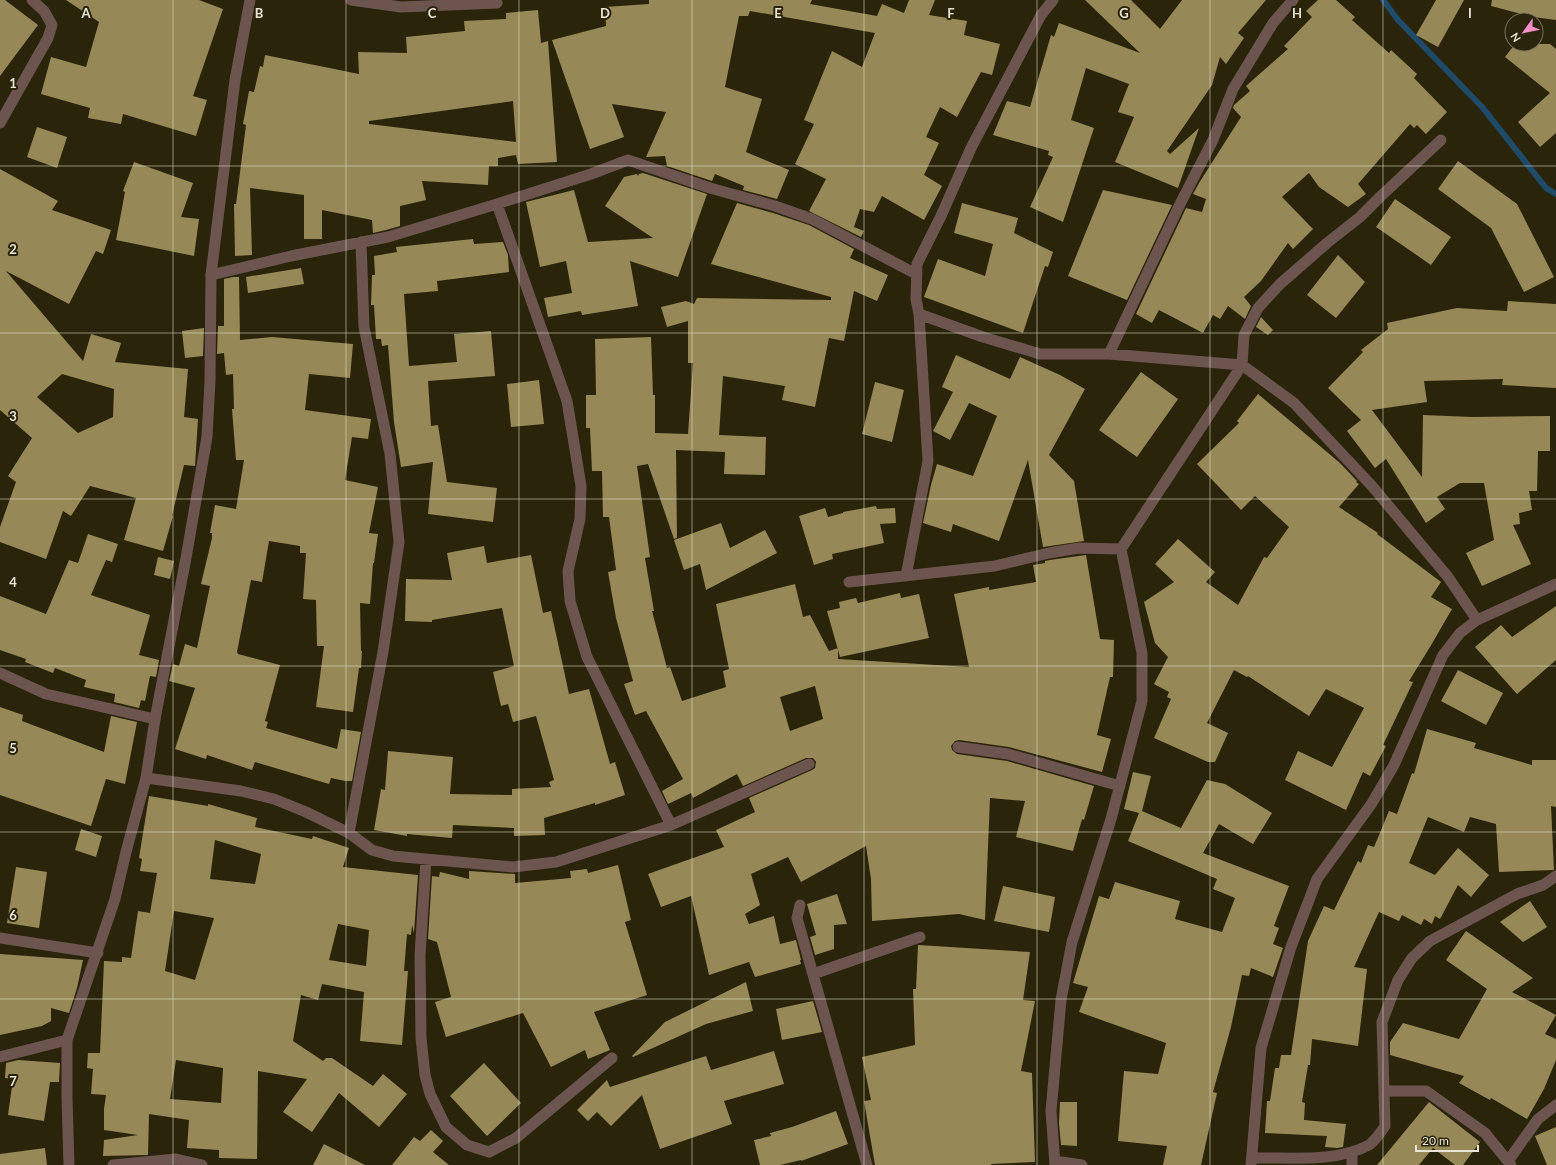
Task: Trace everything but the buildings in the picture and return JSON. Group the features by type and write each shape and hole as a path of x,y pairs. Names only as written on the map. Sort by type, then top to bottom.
{"street":[{"path":"0,122 48,38 52,24 44,11 32,0"},
{"path":"69,1165 67,1040 98,953 115,899 146,778 155,718 186,558 207,437 210,381 211,275 235,80 250,0"},
{"path":"351,0 402,7 497,4"},
{"path":"906,576 928,460 919,314 916,299 917,264 941,216 971,148 1041,16 1053,0"},
{"path":"1109,354 1181,202 1213,140 1233,89 1272,23 1293,0"},
{"path":"1082,1165 1055,1163 1051,1111 1061,1000 1072,942 1111,819 1142,701 1142,653 1121,549 1242,365 1244,335 1258,308 1280,284 1327,243 1360,217 1442,140"},
{"path":"211,275 291,256 388,237 591,174 628,160 710,188 775,206 812,219 916,274"},
{"path":"497,204 567,401 582,486 580,519 568,571 570,601 587,657 671,825"},
{"path":"349,833 383,652 399,542 390,454 364,327 361,242"},
{"path":"919,314 983,337 1040,354 1109,354 1242,365 1294,403 1372,486 1448,577 1477,620"},
{"path":"849,582 995,566 1049,553 1079,548 1121,549"},
{"path":"1556,584 1477,620 1460,633 1443,655 1394,765 1372,804 1317,879 1292,947 1261,1048 1251,1162 1329,1157 1352,1152 1370,1144 1385,1126 1382,1022 1398,980 1412,958 1430,940 1517,894 1543,885 1556,876"},
{"path":"0,672 46,694 155,718"},
{"path":"958,747 1008,754 1120,786"},
{"path":"146,778 241,791 274,799 306,812 349,833 372,850 393,856 513,867 556,862 671,825 809,764"},
{"path":"426,860 420,955 421,1038 425,1075 430,1094 446,1127 466,1145 489,1152 516,1138 612,1058"},
{"path":"800,906 797,918 867,1165"},
{"path":"813,974 920,937"},
{"path":"0,938 98,953"},
{"path":"0,1057 67,1040"},
{"path":"1384,1091 1426,1091 1485,1133 1510,1163 1538,1119 1556,1105"},
{"path":"1352,1152 1352,1165"},
{"path":"113,1165 176,1159 202,1165"}],"waterway":[{"path":"1383,0 1398,20 1483,108 1546,188 1556,194"}]}
